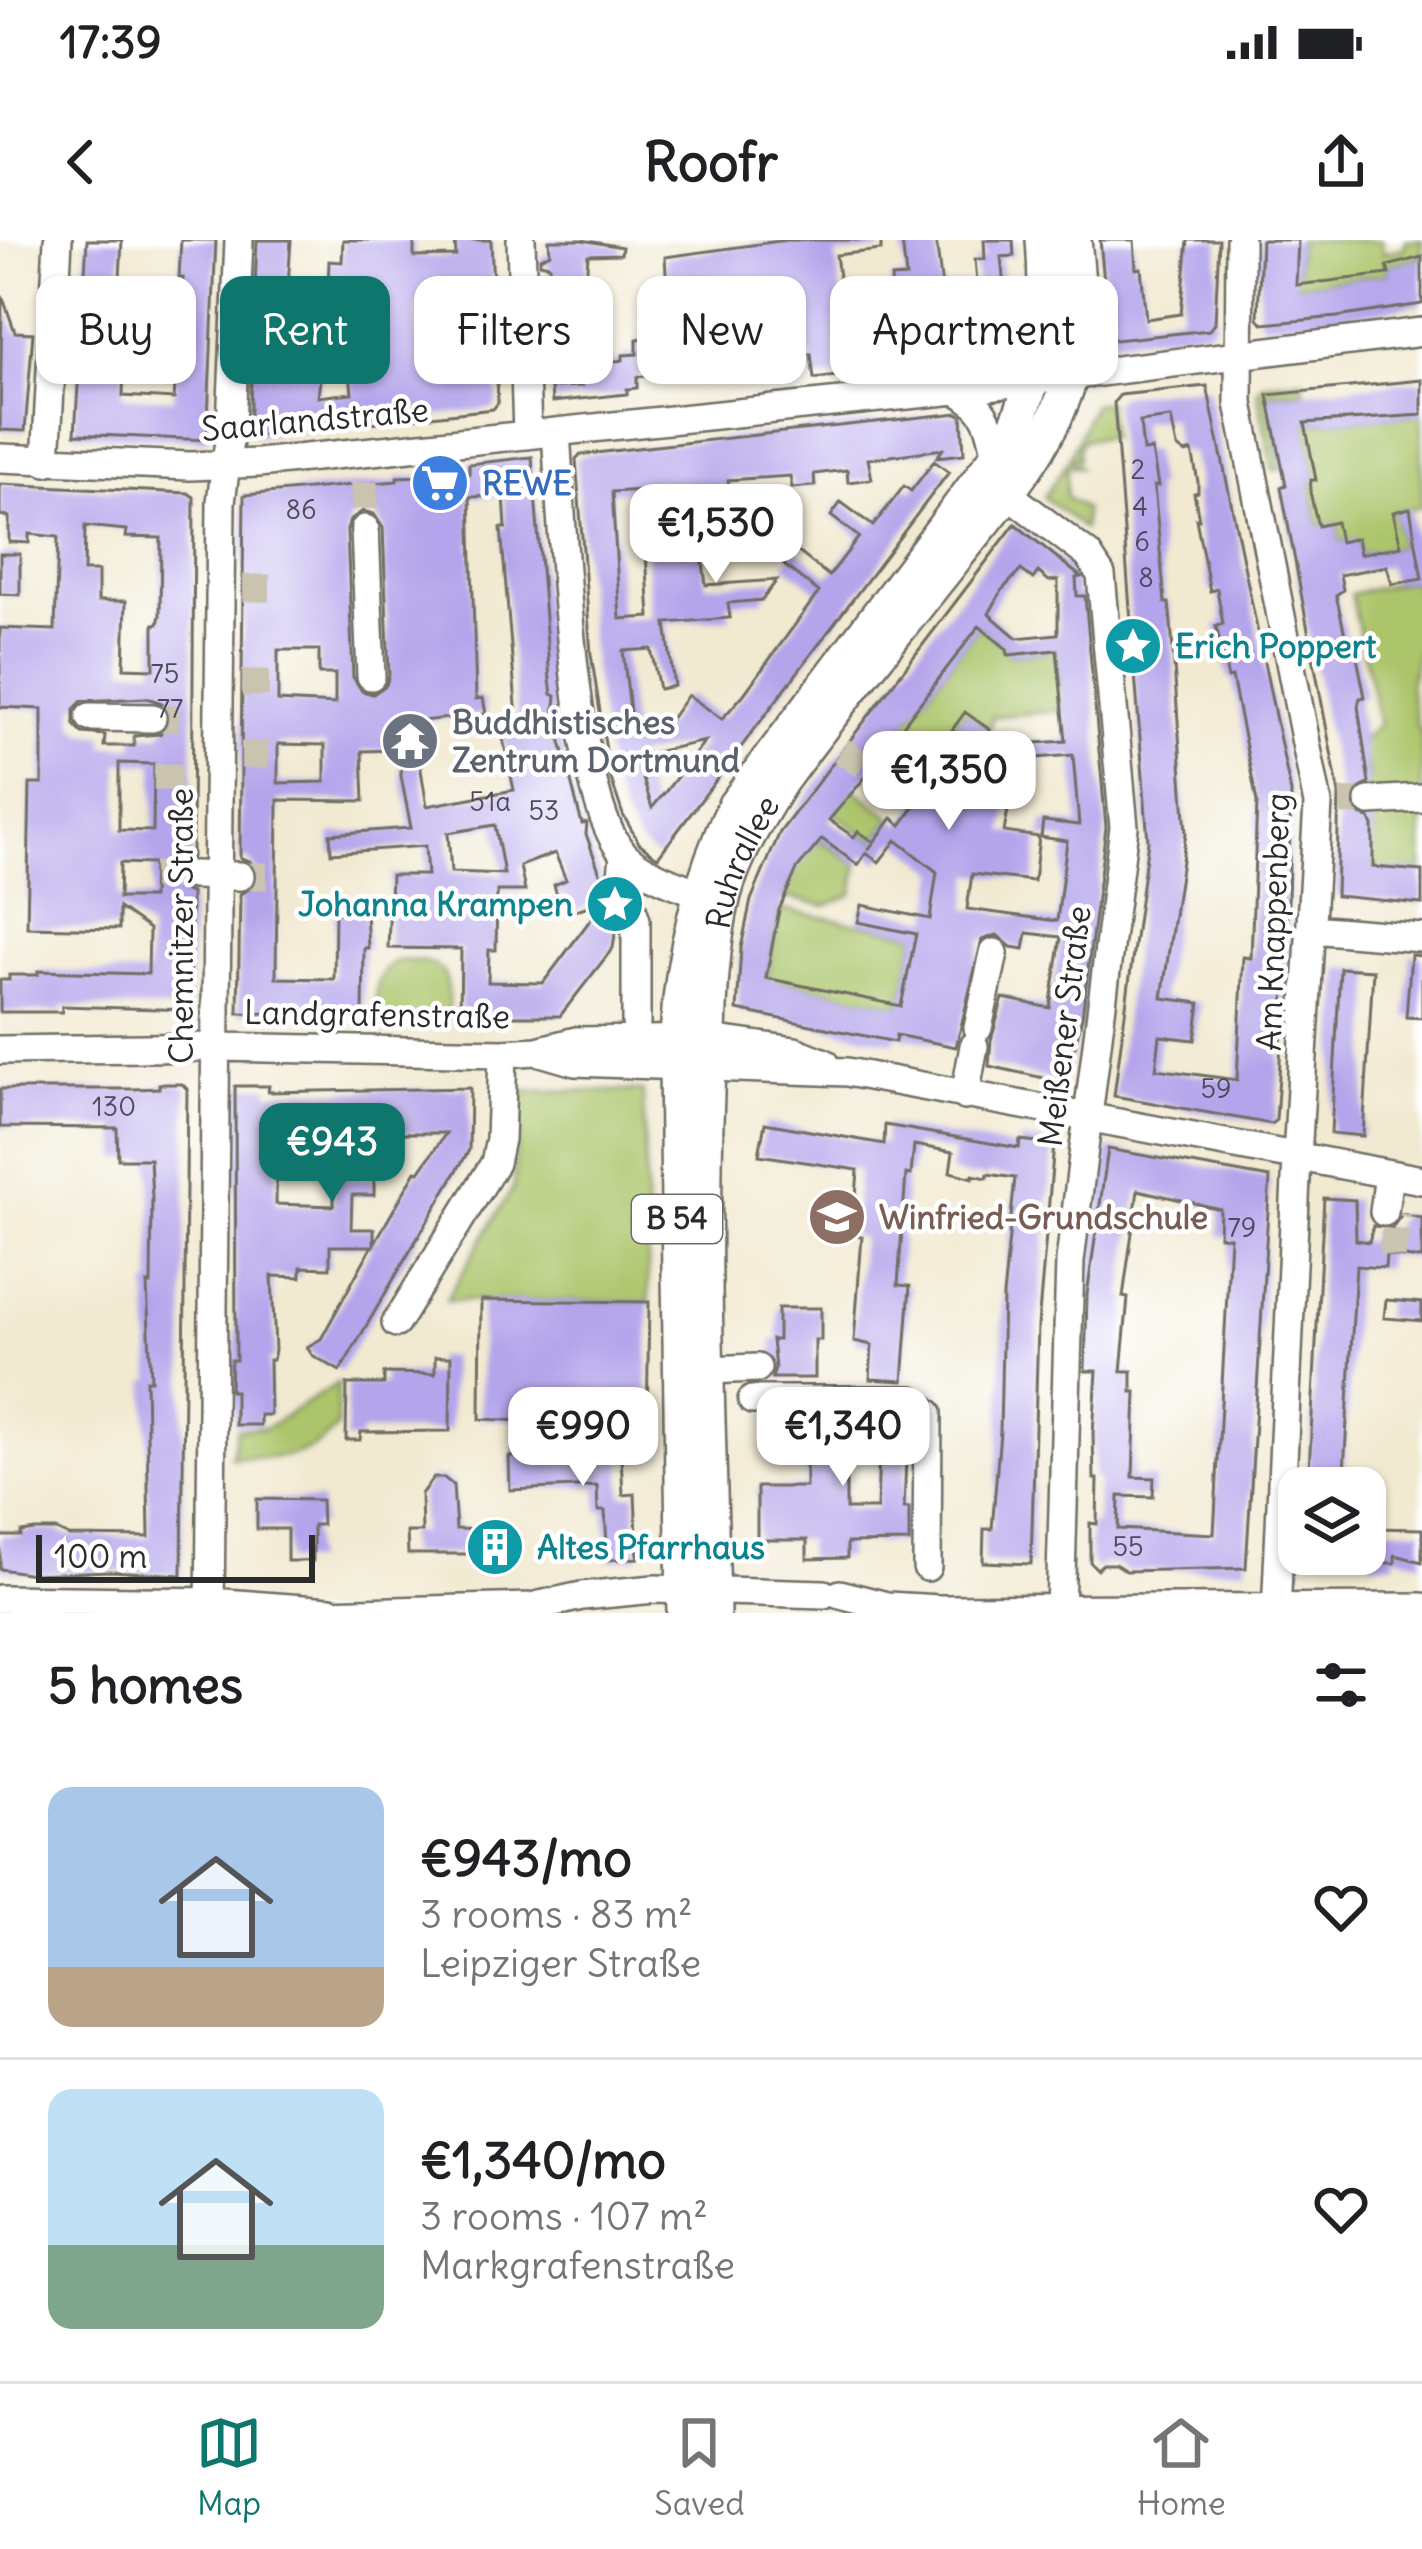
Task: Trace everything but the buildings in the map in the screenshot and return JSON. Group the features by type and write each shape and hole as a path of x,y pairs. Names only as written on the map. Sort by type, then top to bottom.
{"main road":[{"name":"Ruhrallee","path":"1043,240 1046,276"},
{"name":"Ruhrallee","path":"1074,240 1076,276"},
{"name":"Ruhrallee","path":"698,1602 693,1371 702,1228 688,937 699,893 713,849 735,805 997,458 1034,384"},
{"name":"Ruhrallee","path":"692,1053 725,892 752,829 823,724 1006,493 1053,420 1067,384"}],"street":[{"path":"46,462 58,240"},
{"name":"Chemnitzer Straße","path":"211,1608 216,876 206,720 230,677 231,588 221,502 239,240"},
{"path":"521,240 576,693 594,787 609,832 624,855 699,893"},
{"name":"Am Knappenberg","path":"1240,240 1239,403 1329,803 1311,929 1275,1610"},
{"name":"Saarlandstraße","path":"1118,371 1422,332"},
{"name":"Saarlandstraße","path":"0,458 226,465 1004,384"},
{"path":"956,390 975,400 986,413 997,458"},
{"path":"364,452 364,482"},
{"name":"Meißener Straße","path":"1006,493 1088,555 1103,584 1124,827 1070,1261 1060,1612"},
{"path":"364,529 370,676"},
{"path":"90,717 152,718"},
{"path":"1370,801 1422,798"},
{"path":"624,855 622,876 636,920 636,1022"},
{"path":"1311,929 1422,938"},
{"path":"964,1096 987,961"},
{"name":"Landgrafenstraße","path":"0,1050 216,1047 537,1052 576,1041 692,1053 795,1051 847,1072 1405,1177"},
{"path":"396,1323 495,1162 503,1052"},
{"path":"1391,1213 1405,1177"},
{"path":"693,1371 757,1368"},
{"path":"752,1400 912,1400 928,1413 927,1567"},
{"path":"0,1599 328,1612 531,1606 600,1594 698,1602 840,1600 885,1610 1422,1607"},
{"path":"531,1606 565,1613"}],"green space":[{"path":"1298,240 1382,240 1383,253 1404,248 1406,240 1422,240 1422,257 1387,266 1389,274 1287,286 1297,271"},
{"path":"1302,379 1304,391 1265,393 1283,468 1273,470 1257,391 1262,384"},
{"path":"1107,402 1110,437 1085,439 1079,445 1078,460 1070,456 1093,404"},
{"path":"1422,415 1422,507 1394,512 1401,546 1360,554 1357,539 1340,542 1336,523 1318,526 1311,480 1316,479 1305,423"},
{"path":"1069,459 1079,467 1067,467 1066,497 1084,509 1083,529 1044,497"},
{"path":"1409,581 1417,585 1422,637 1409,685 1418,730 1422,730 1422,871 1373,871 1373,861 1368,861 1373,827 1370,778 1359,743 1379,724 1351,594"},
{"path":"979,626 1008,655 1060,650 1059,682 1063,683 1065,710 992,717 990,730 965,713 952,729 956,733 953,746 945,740 935,753 901,728"},
{"path":"853,788 892,818 874,842 834,813"},
{"path":"818,838 858,865 853,894 826,906 784,897 801,857 820,842"},
{"path":"779,909 916,934 901,1006 785,982 766,984"},
{"path":"397,961 428,963 443,973 448,1022 376,1020 380,979"},
{"path":"520,1091 643,1091 649,1302 446,1300 514,1186"},
{"path":"338,1383 337,1427 314,1447 289,1456 231,1457 237,1429 266,1428"}],"tunnel":[{"path":"364,482 365,529"},
{"path":"243,588 279,588"},
{"path":"242,683 278,683"},
{"path":"152,718 193,719"},
{"path":"841,750 871,771"},
{"path":"241,755 278,755"},
{"path":"154,777 193,777"},
{"path":"1340,802 1369,801"},
{"path":"153,875 192,875"},
{"path":"240,876 277,876"},
{"path":"1392,1256 1398,1213"}],"place":[{"name":"REWE","path":"440,483"},
{"name":"Erich Poppert","path":"1133,646"},
{"name":"Buddhistisches Zentrum Dortmund","path":"410,741"},
{"name":"Johanna Krampen","path":"615,904"},
{"name":"Winfried-Grundschule","path":"837,1217"},
{"name":"Altes Pfarrhaus","path":"495,1547"}]}
